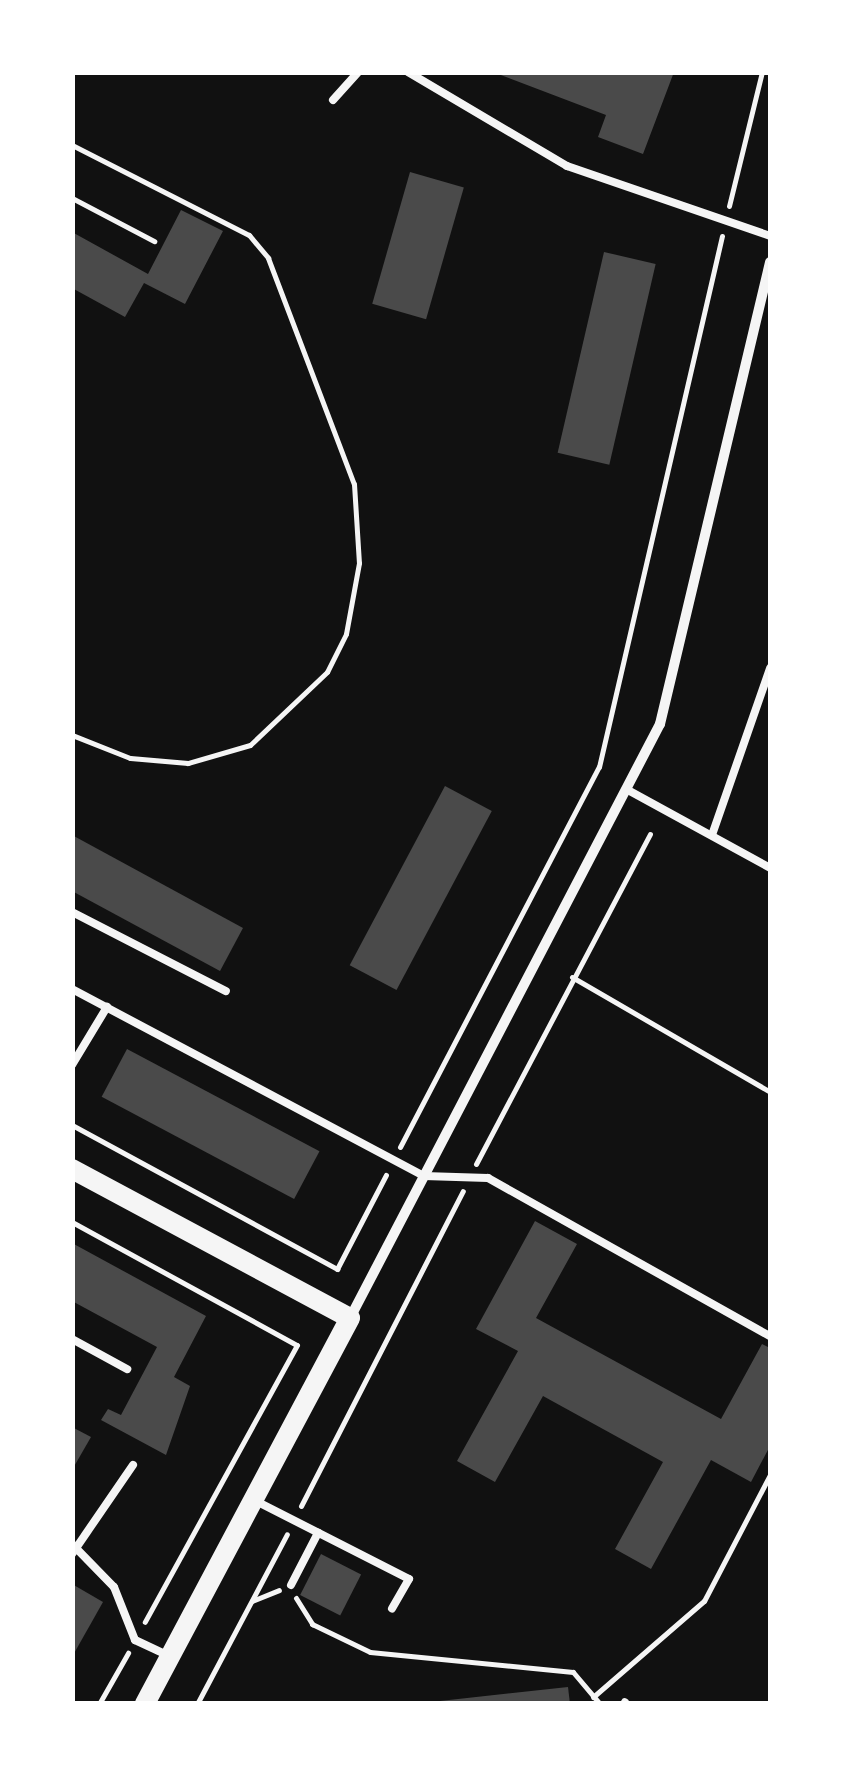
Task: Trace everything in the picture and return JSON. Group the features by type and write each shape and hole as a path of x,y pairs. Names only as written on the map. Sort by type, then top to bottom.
{"main road":[{"path":"72,1169 350,1318 145,1704"}],"street":[{"path":"350,1318 660,724 770,262"}],"lane":[{"path":"333,100 358,72"},
{"path":"408,72 567,166 770,236"},
{"path":"712,835 770,668"},
{"path":"626,789 770,868"},
{"path":"72,912 226,991"},
{"path":"72,988 424,1176 488,1178 770,1336"},
{"path":"72,1065 107,1007"},
{"path":"72,1339 127,1370"},
{"path":"72,1554 82,1549 133,1465"},
{"path":"254,1500 409,1579 392,1608"},
{"path":"291,1586 318,1533"},
{"path":"72,1544 82,1549 114,1587 135,1640 170,1656"}],"path":[{"path":"72,1125 338,1268 599,767 762,72"},
{"path":"72,145 250,235 268,258 354,484 359,563 346,634 327,672 250,745 188,764 130,758 72,735"},
{"path":"72,198 154,241"},
{"path":"407,1310 572,977 650,834"},
{"path":"572,977 770,1092"},
{"path":"72,1222 297,1345 99,1704"},
{"path":"593,1697 704,1601 770,1475"},
{"path":"276,1556 312,1624 370,1652 573,1672 600,1704"},
{"path":"252,1601 291,1586"}],"building":[{"path":"493,72 674,72 643,154 598,137 606,115"},
{"path":"410,172 464,187 426,319 372,304"},
{"path":"181,210 223,231 185,304 144,283 125,317 72,288 72,232 148,274"},
{"path":"604,252 656,264 609,465 558,453"},
{"path":"445,786 492,811 396,990 350,965"},
{"path":"72,835 243,928 220,971 72,891"},
{"path":"127,1049 319,1151 294,1199 102,1097"},
{"path":"535,1221 577,1244 536,1318 721,1419 762,1344 770,1348 770,1446 751,1482 711,1460 651,1569 615,1549 663,1462 543,1396 495,1482 457,1461 518,1351 476,1329"},
{"path":"72,1243 206,1316 174,1377 190,1386 166,1455 101,1420 108,1409 121,1415 157,1347 72,1301"},
{"path":"72,1427 91,1437 72,1470"},
{"path":"321,1554 361,1574 340,1615 300,1595"},
{"path":"72,1584 103,1602 72,1657"},
{"path":"568,1687 570,1704 440,1704 440,1701"}]}
